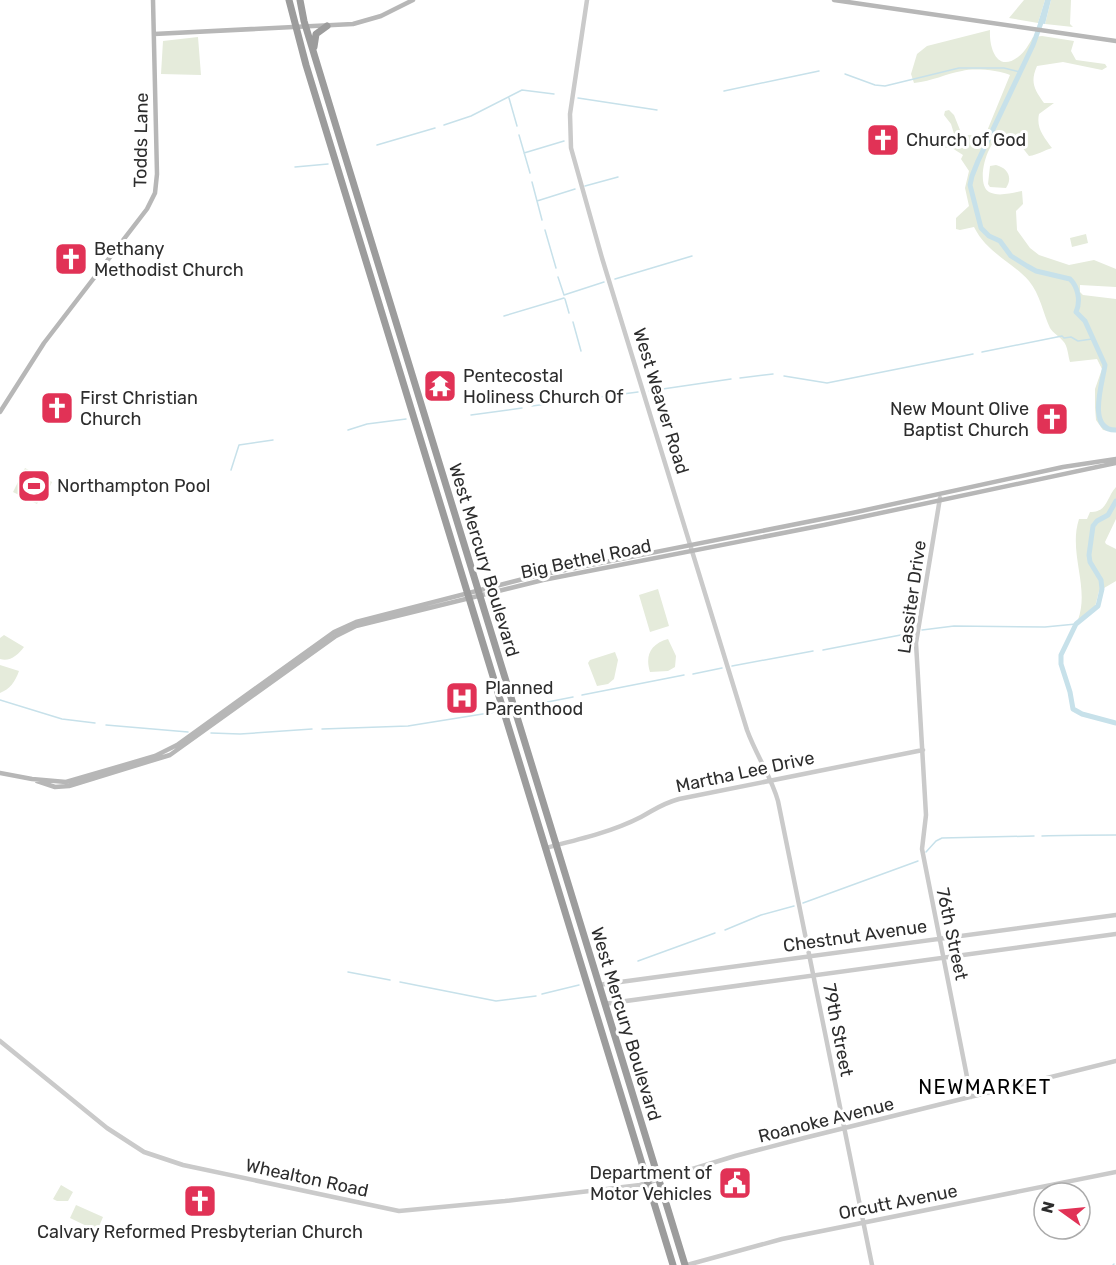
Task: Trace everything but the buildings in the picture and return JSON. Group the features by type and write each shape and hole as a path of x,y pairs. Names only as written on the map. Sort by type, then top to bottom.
{"highway":[{"name":"West Mercury Boulevard","path":"289,0 295,27 673,1265"},
{"name":"West Mercury Boulevard","path":"300,0 306,27 598,985 686,1265"},
{"path":"314,52 315,34 327,26"},
{"path":"586,979 593,986 598,1002 604,1004"},
{"path":"595,1010 602,1011 614,1036"}],"main road":[{"name":"Todds Lane","path":"0,412 44,342 152,201 157,174 153,0"},
{"path":"154,34 353,24 374,19 413,0"},
{"path":"834,0 1116,41"},
{"name":"Big Bethel Road","path":"0,773 66,782 151,760 180,749 346,630 363,625 479,593 692,548 835,523 940,497 1116,461"},
{"name":"Big Bethel Road","path":"151,760 177,745 339,629 356,622 469,596"},
{"path":"402,603 416,607"}],"street":[{"name":"West Weaver Road","path":"587,0 570,114 571,148 747,730 771,780 778,801"},
{"name":"Lassiter Drive","path":"924,775 916,643 940,497"},
{"name":"Martha Lee Drive","path":"545,848 632,821 662,804 923,750"},
{"name":"76th Street","path":"924,775 926,820 922,853 971,1097"},
{"name":"79th Street","path":"778,801 872,1265"},
{"name":"Chestnut Avenue","path":"598,985 1116,915"},
{"name":"Chestnut Avenue","path":"604,1004 1116,934"},
{"name":"Whealton Road","path":"0,1041 107,1128 144,1152 183,1165 399,1211 505,1201 648,1183"},
{"name":"Roanoke Avenue","path":"648,1183 735,1156 1116,1061"},
{"name":"Orcutt Avenue","path":"686,1265 759,1245 1116,1172"}],"green space":[{"path":"1024,0 1045,0 1038,23 1009,18"},
{"path":"1051,0 1071,0 1070,24 1073,27 1045,24"},
{"path":"990,30 993,51 1000,60 1005,62 1020,55 1033,37 1042,36 1074,41 1071,51 1076,60 1105,64 1107,67 1102,70 1063,62 1037,66 1034,77 1036,89 1044,103 1054,103 1039,114 1038,119 1041,132 1052,148 1029,156 1012,137 1004,135 998,137 985,160 983,179 989,192 1005,194 1022,191 1023,204 1016,211 1017,230 1030,248 1039,255 1069,265 1094,260 1116,269 1116,287 1080,285 1080,292 1083,295 1116,299 1116,432 1103,430 1096,420 1095,389 1102,369 1097,359 1070,362 1066,346 1050,328 1039,298 1029,281 992,250 974,227 956,229 956,218 969,206 965,188 969,171 961,159 963,155 952,148 939,147 939,143 952,141 955,137 951,124 944,115 945,111 949,110 954,115 962,135 983,135 987,131 1010,75 993,71 967,70 914,83 911,74 917,54 927,46"},
{"path":"198,37 201,75 161,74 163,41"},
{"path":"996,165 1004,168 1008,174 1009,181 1006,188 990,187 988,184 990,166"},
{"path":"1086,234 1088,243 1072,247 1070,238"},
{"name":"Northampton Pool","path":"25,468 52,482 45,497 42,495 37,504 13,492"},
{"path":"1116,487 1116,519 1105,542 1116,549 1116,581 1099,591 1095,607 1078,620 1082,595 1076,544 1079,519 1087,519 1090,512 1104,507"},
{"path":"658,589 669,626 650,632 639,595"},
{"path":"4,635 24,647 7,660 0,659 0,638"},
{"path":"668,639 676,656 675,667 668,671 650,672 648,661 650,651 657,644"},
{"path":"615,652 618,660 614,679 608,684 597,686 588,663 590,660"},
{"path":"0,665 19,671 12,685 0,693"},
{"path":"61,1185 73,1192 68,1201 53,1199"},
{"path":"76,1205 103,1217 97,1231 70,1218"}],"water":[{"path":"1045,0 1051,0 1045,24 1038,23"}],"waterway":[{"path":"1043,17 1033,45 978,161 970,185 981,228 989,236 1000,241 1011,256 1027,266 1036,271 1070,279 1075,286 1078,294 1076,312 1085,321 1105,365 1098,404 1101,423 1107,428 1116,430"},
{"path":"845,74 875,85 885,86 959,68 1004,68 1020,72"},
{"path":"724,91 819,71"},
{"path":"444,125 471,116 522,90 554,94"},
{"path":"509,98 517,126"},
{"path":"578,98 657,110"},
{"path":"377,145 435,128"},
{"path":"519,135 530,173"},
{"path":"524,153 564,141"},
{"path":"295,167 328,164"},
{"path":"585,186 618,177"},
{"path":"532,182 542,220"},
{"path":"537,201 575,189"},
{"path":"545,230 556,268"},
{"path":"615,279 692,256"},
{"path":"558,277 564,295"},
{"path":"564,295 604,282"},
{"path":"504,316 564,298"},
{"path":"565,299 569,313"},
{"path":"573,322 581,351"},
{"path":"982,352 1062,336 1078,341 1092,339"},
{"path":"784,376 827,383 973,354"},
{"path":"740,378 773,374"},
{"path":"649,391 731,379"},
{"path":"532,406 638,392"},
{"path":"471,415 522,408"},
{"path":"348,430 367,424 406,419"},
{"path":"231,470 239,445 273,440"},
{"path":"1116,501 1108,515 1093,526 1089,555 1090,562 1101,580 1102,589 1098,606 1076,624 1061,655 1061,664 1073,709 1082,714 1116,723"},
{"path":"922,630 954,626 1045,627 1076,624"},
{"path":"823,650 911,633"},
{"path":"732,666 813,651"},
{"path":"693,674 722,668"},
{"path":"582,695 684,675"},
{"path":"522,707 573,697"},
{"path":"0,700 62,719 95,723"},
{"path":"322,729 408,726 495,712"},
{"path":"106,725 188,732"},
{"path":"211,733 240,734 312,729"},
{"path":"1042,836 1116,835"},
{"path":"926,852 942,838 1034,836"},
{"path":"803,903 918,861"},
{"path":"725,930 761,915 794,906"},
{"path":"638,961 715,933"},
{"path":"348,972 390,980"},
{"path":"400,982 496,1001 536,996"},
{"path":"542,994 579,985"}],"place":[{"name":"Church of God","path":"883,140"},
{"name":"Bethany Methodist Church","path":"71,259"},
{"name":"Pentecostal Holiness Church Of","path":"440,386"},
{"name":"First Christian Church","path":"57,408"},
{"name":"New Mount Olive Baptist Church","path":"1052,419"},
{"name":"Northampton Pool","path":"34,486"},
{"name":"Planned Parenthood","path":"462,698"},
{"name":"Department of Motor Vehicles","path":"735,1183"},
{"name":"Calvary Reformed Presbyterian Church","path":"200,1201"}],"district":[{"name":"NEWMARKET","path":"985,1087"}]}
